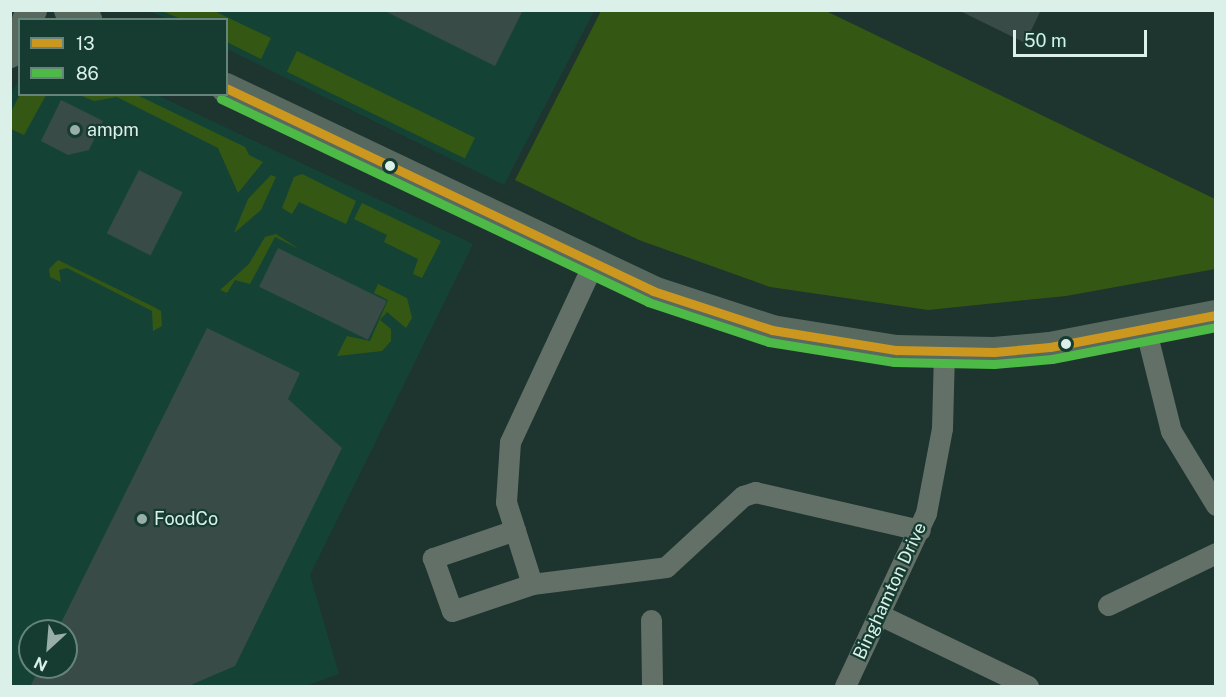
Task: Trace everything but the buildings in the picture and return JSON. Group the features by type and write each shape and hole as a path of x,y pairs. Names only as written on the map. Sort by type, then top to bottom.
{"main road":[{"path":"69,10 83,18"},
{"path":"10,53 18,39"},
{"path":"228,89 653,291 772,330 841,344 944,352 1050,347 1146,331 1215,315"}],"street":[{"path":"532,584 506,502 510,442 593,264"},
{"path":"1146,331 1171,431 1215,505"},
{"name":"Binghamton Drive","path":"845,687 920,530 939,463 944,352"},
{"path":"514,530 433,558 452,611 532,584 666,567 743,496 755,492 920,530"},
{"path":"1108,605 1215,553"},
{"path":"880,615 1028,687"},
{"path":"651,620 651,687"}],"shaded area":[{"path":"149,11 594,11 504,185 228,49 228,18 165,18"},
{"path":"18,81 18,96 159,96 473,244 310,575 339,674 305,686 11,686 10,96"}],"green space":[{"path":"162,11 214,11 271,38 261,59 228,42 228,18 179,18"},
{"path":"601,11 826,11 1215,199 1215,269 1066,296 928,310 770,287 639,240 515,180"},
{"path":"297,51 475,138 465,158 287,72"},
{"path":"19,96 45,96 24,135 11,129 11,112"},
{"path":"82,96 139,96 245,147 249,155 263,162 238,193 218,148 117,97 94,101"},
{"path":"302,174 356,201 346,224 299,202 292,214 282,208 294,177"},
{"path":"271,175 276,177 261,210 234,233 248,199"},
{"path":"362,203 441,241 422,278 413,274 418,259 384,242 387,235 354,219"},
{"path":"276,234 299,249 275,237 250,284 235,280 227,293 220,290 249,264 265,237"},
{"path":"58,260 161,311 162,326 153,331 152,311 67,268 59,270 61,282 50,277 49,269"},
{"path":"378,284 407,298 412,318 406,328 387,312 380,320 391,329 391,341 382,351 337,356 347,336 370,341 388,300 374,293"}],"transit line":[{"name":"13","path":"228,89 653,291 772,330 896,350 994,352 1050,347 1216,315"},
{"name":"86","path":"221,99 648,302 769,342 894,362 994,364 1052,359 1216,327"}],"place":[{"name":"ampm","path":"75,130"},
{"name":"FoodCo","path":"142,519"}]}
